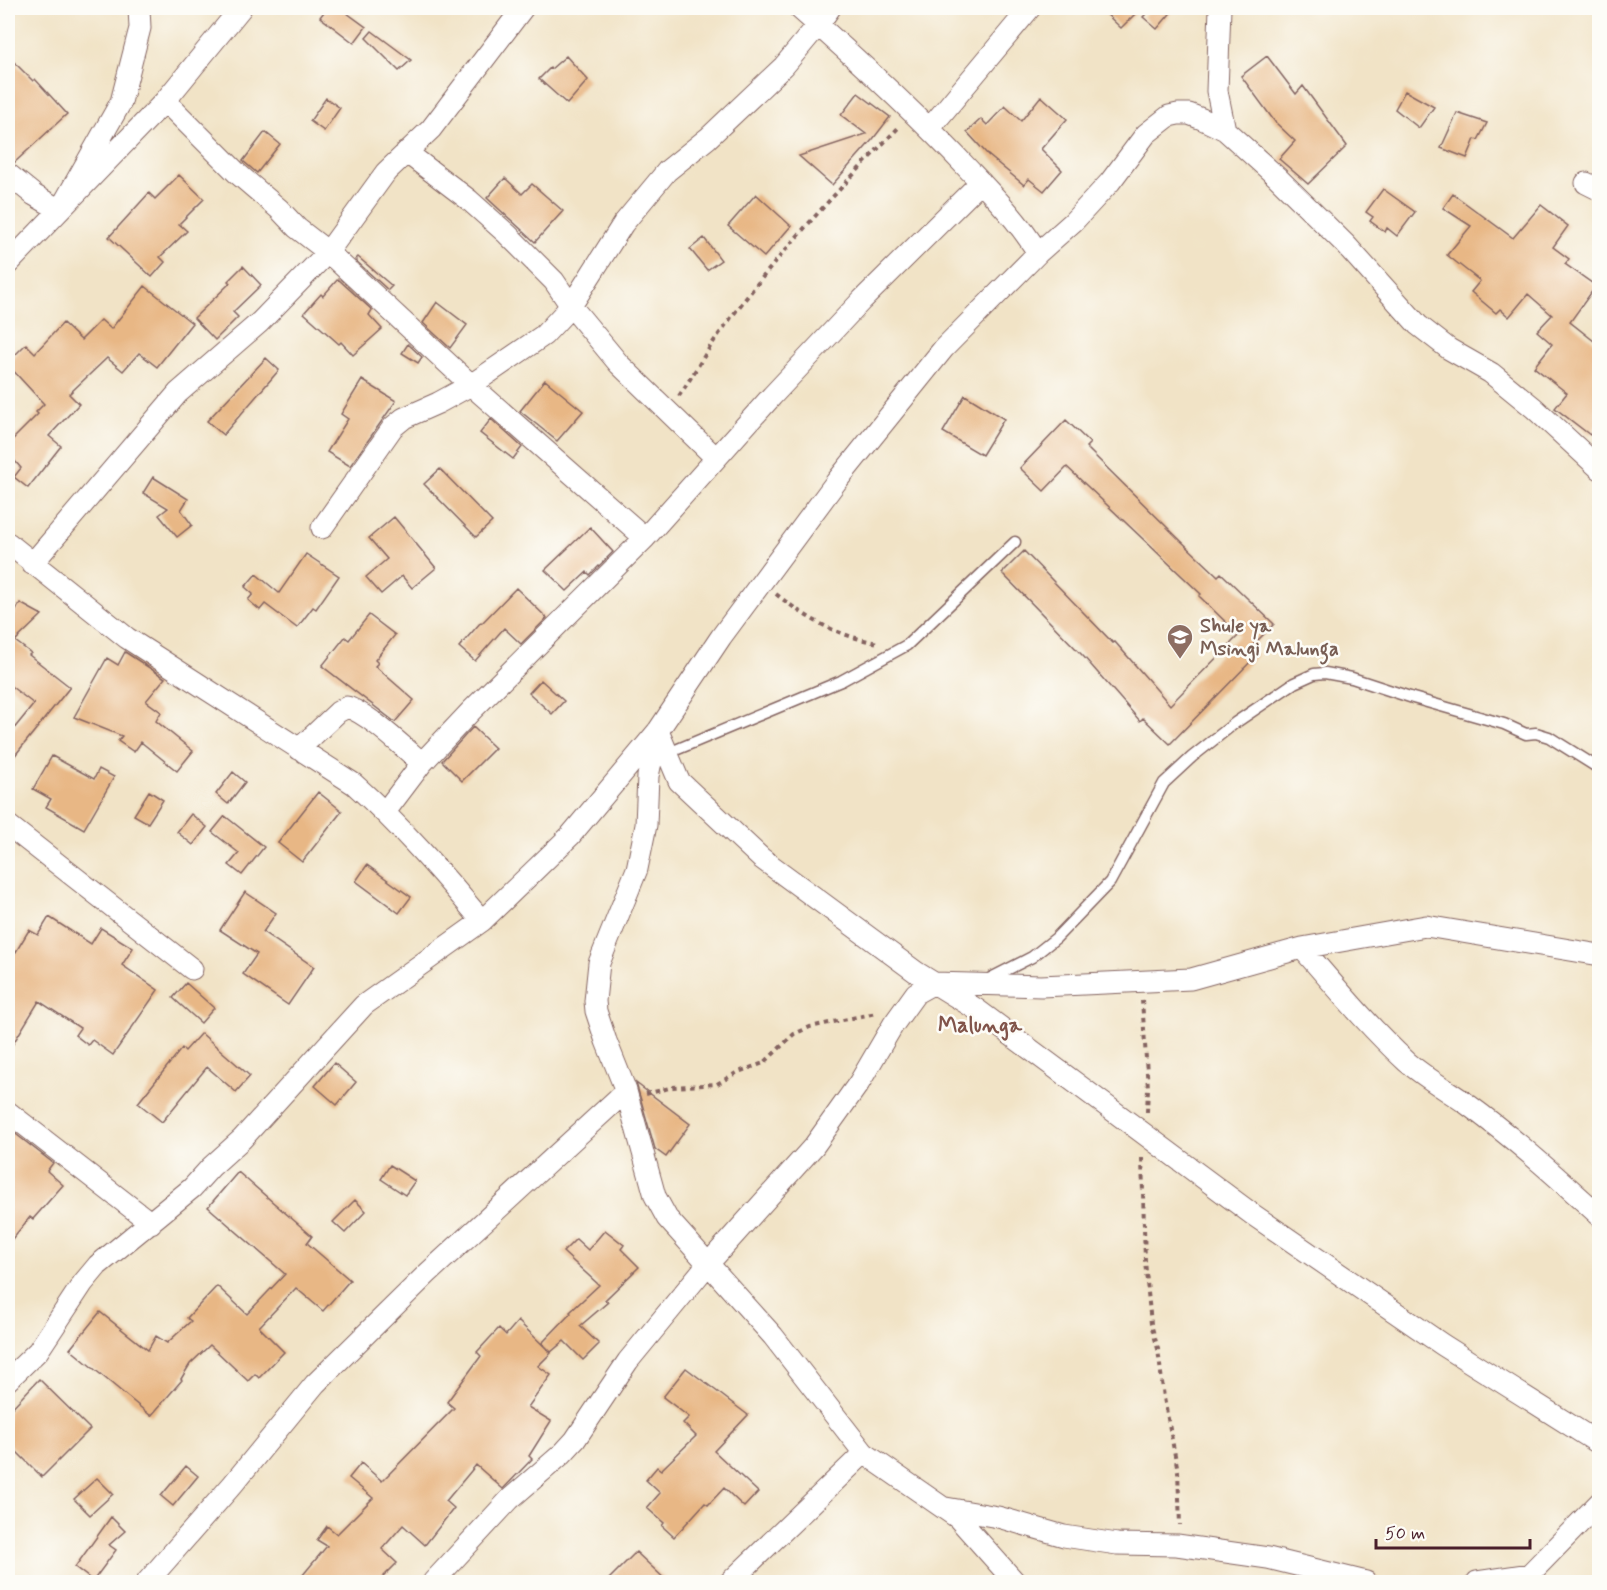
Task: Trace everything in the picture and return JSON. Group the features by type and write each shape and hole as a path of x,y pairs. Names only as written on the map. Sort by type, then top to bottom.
{"street":[{"path":"60,210 122,102 140,18 123,8"},
{"path":"8,264 165,101 241,8"},
{"path":"32,564 178,393 260,322 328,252 387,172 431,129 523,8"},
{"path":"799,8 824,16 981,182 1028,237 1038,253"},
{"path":"930,128 1030,8"},
{"path":"1220,8 1217,91 1225,130"},
{"path":"322,528 350,490 383,438 393,427 404,418 471,385 544,335 572,306 623,224 667,171 708,138 784,66 824,16"},
{"path":"165,101 237,173 279,209 297,228 328,252 471,385 645,538"},
{"path":"8,1380 38,1352 83,1283 98,1265 184,1196 242,1139 364,1005 482,921 570,836 658,731 721,637 836,482 944,348 1038,253 1073,222 1110,182 1146,134 1169,116 1189,114 1225,130 1346,245 1418,325 1449,349 1491,373 1599,469"},
{"path":"406,152 469,200 507,234 554,281 619,364 717,458"},
{"path":"8,174 34,195 60,210"},
{"path":"385,812 422,763 472,710 645,538 862,300 981,182"},
{"path":"8,543 127,638 354,784 385,812 437,867 482,921"},
{"path":"299,749 338,712 347,707 369,719 422,763"},
{"path":"658,731 679,781 760,858 934,984 976,1009 1252,1214 1443,1345 1599,1444"},
{"path":"658,731 648,776 646,825 637,869 599,963 595,990 596,1011 627,1096 655,1196 667,1218 773,1336 864,1453 958,1518 1015,1582"},
{"path":"8,825 192,969"},
{"path":"433,1582 510,1499 575,1440 628,1361 707,1265 814,1146 859,1083 904,1008 916,993 934,984 1041,986 1191,979 1302,948 1426,926 1599,955"},
{"path":"1302,948 1378,1035 1408,1063 1466,1104 1547,1168 1599,1216"},
{"path":"147,1582 233,1484 315,1384 427,1274 627,1096"},
{"path":"8,1112 151,1223"},
{"path":"730,1582 864,1453"},
{"path":"1477,1582 1526,1578 1599,1502"},
{"path":"945,1508 998,1517 1064,1536 1117,1544 1177,1545 1268,1558 1366,1582"}],"lane":[{"path":"666,754 841,681 907,645 1015,542"},
{"path":"977,985 1032,957 1056,938 1084,910 1110,882 1164,783 1192,757 1235,723 1294,683 1314,674 1325,673 1352,678 1413,698 1487,718 1526,734 1536,733 1549,737 1599,769"}],"path":[{"path":"668,411 720,332 753,290 867,160 914,112"},
{"path":"761,583 816,623 837,633 859,640 907,645"},
{"path":"1141,981 1148,1088 1146,1136 1142,1155 1144,1261 1151,1324 1158,1348 1164,1398 1178,1471 1180,1531 1177,1545"},
{"path":"627,1096 673,1087 717,1084 738,1072 764,1063 794,1034 810,1027 904,1008"}],"building":[{"path":"327,8 340,8 366,27 354,43 320,17"},
{"path":"1100,8 1141,8 1121,28"},
{"path":"1152,8 1175,8 1157,29 1143,17"},
{"path":"372,31 411,60 399,71 366,38"},
{"path":"8,56 33,81 35,79 67,114 14,163 8,162"},
{"path":"566,56 588,80 567,104 539,79"},
{"path":"1267,56 1296,94 1303,86 1347,146 1308,184 1279,159 1295,141 1275,122 1241,76"},
{"path":"1405,91 1434,107 1419,128 1395,109"},
{"path":"858,93 890,117 832,185 799,156 866,134 841,115"},
{"path":"1041,96 1067,119 1041,149 1062,170 1044,191 1029,179 1024,185 988,155 967,132 981,119 987,125 1005,106 1021,121"},
{"path":"326,98 340,108 324,131 310,121"},
{"path":"1457,113 1487,123 1478,140 1475,139 1467,158 1441,148"},
{"path":"265,132 280,144 257,173 243,161"},
{"path":"179,175 204,199 179,224 187,231 160,257 165,262 152,277 109,237 149,193 155,199"},
{"path":"505,178 522,194 532,184 563,211 535,242 487,198"},
{"path":"1383,189 1415,212 1397,236 1387,228 1385,232 1370,221 1373,217 1366,212"},
{"path":"756,194 791,226 764,257 728,226"},
{"path":"1453,194 1513,238 1541,205 1568,226 1553,247 1569,259 1565,264 1596,286 1570,322 1599,345 1599,422 1590,435 1555,408 1567,393 1534,367 1552,344 1537,331 1552,315 1528,294 1509,317 1500,309 1496,313 1471,292 1480,281 1447,255 1471,226 1443,208"},
{"path":"704,238 721,260 707,270 690,249"},
{"path":"358,257 392,286 388,290 355,260"},
{"path":"243,266 261,285 233,312 238,317 215,340 194,318 230,283 228,281"},
{"path":"338,279 372,310 369,315 382,329 353,355 341,342 339,344 304,313"},
{"path":"145,286 192,323 157,367 139,353 123,371 107,358 69,394 79,404 49,436 61,446 28,488 14,477 21,468 8,453 8,444 38,414 36,412 44,404 8,365 8,362 26,344 35,353 63,323 81,340 101,320 111,329"},
{"path":"437,302 467,325 450,348 423,323"},
{"path":"408,344 422,357 418,363 402,353"},
{"path":"266,358 279,370 223,435 207,421"},
{"path":"362,380 396,401 350,466 327,452 348,419 341,414"},
{"path":"545,380 583,411 557,441 520,411"},
{"path":"965,395 1004,419 982,455 943,432"},
{"path":"491,419 522,447 513,459 480,433"},
{"path":"1066,420 1090,443 1086,447 1180,540 1218,576 1221,573 1274,624 1250,648 1257,655 1170,744 1143,718 1140,721 1084,657 1002,573 1024,551 1113,643 1115,642 1170,705 1239,635 1199,596 1201,594 1067,467 1044,491 1020,468"},
{"path":"440,469 492,522 476,537 424,484"},
{"path":"153,477 188,499 181,510 192,525 177,537 159,515 168,508 143,493"},
{"path":"394,517 436,568 412,588 402,576 381,594 366,577 387,559 369,538"},
{"path":"590,527 613,552 590,575 587,572 567,591 545,570"},
{"path":"306,554 339,576 316,609 313,607 297,628 265,604 260,610 248,600 253,594 245,587 256,574 279,593"},
{"path":"516,588 547,618 521,644 504,628 475,661 459,647"},
{"path":"20,603 42,615 15,641 70,687 8,764 8,736 34,704 8,684 8,626"},
{"path":"369,615 395,635 375,660 378,663 375,666 414,700 395,722 322,666 345,637 349,640"},
{"path":"125,652 165,678 146,701 161,712 156,721 193,751 177,771 141,742 134,752 118,741 122,736 74,717 107,658 118,665"},
{"path":"541,680 564,701 552,714 529,693"},
{"path":"473,727 495,748 462,781 442,761"},
{"path":"52,756 94,779 99,769 114,777 84,829 46,807 51,799 33,789"},
{"path":"233,772 245,782 228,804 216,794"},
{"path":"149,791 163,800 148,823 134,815"},
{"path":"318,792 342,811 302,862 278,843"},
{"path":"191,814 207,827 193,845 177,832"},
{"path":"225,816 264,847 242,875 229,865 239,853 212,832"},
{"path":"367,865 411,897 399,913 356,881"},
{"path":"245,892 276,913 263,932 314,967 288,1005 243,974 257,954 220,930"},
{"path":"49,917 91,944 101,928 133,948 122,965 158,990 113,1055 92,1040 88,1045 75,1035 80,1028 39,1001 8,1052 8,965 29,930 38,935"},
{"path":"186,983 214,1008 201,1023 173,998"},
{"path":"201,1033 250,1076 236,1092 207,1067 162,1122 138,1103 182,1048 185,1051"},
{"path":"334,1063 356,1082 337,1105 315,1086"},
{"path":"636,1083 690,1124 666,1157 655,1149"},
{"path":"8,1128 53,1163 47,1171 63,1185 33,1219 30,1217 8,1244"},
{"path":"390,1165 415,1181 405,1195 381,1179"},
{"path":"238,1172 312,1236 307,1243 350,1280 323,1311 296,1288 259,1327 284,1352 259,1378 255,1374 248,1381 210,1345 190,1364 182,1380 151,1416 70,1349 100,1312 148,1350 156,1336 167,1343 191,1321 187,1318 217,1286 247,1314 285,1274 208,1207"},
{"path":"355,1200 366,1211 345,1233 333,1222"},
{"path":"605,1230 624,1245 621,1249 639,1267 605,1300 608,1302 580,1326 599,1344 583,1360 564,1341 551,1352 542,1343 599,1285 563,1252 576,1239 588,1250"},
{"path":"518,1321 551,1353 538,1366 551,1375 528,1407 551,1421 529,1456 532,1459 503,1489 476,1465 446,1501 454,1508 425,1545 403,1525 382,1549 397,1563 378,1582 297,1582 327,1546 317,1540 327,1526 337,1534 373,1498 349,1478 361,1463 382,1481 454,1408 447,1402 481,1356 477,1352 499,1328 506,1335"},
{"path":"686,1368 748,1415 714,1451 758,1492 744,1507 724,1488 708,1505 705,1503 674,1537 662,1526 664,1523 647,1508 660,1493 646,1480 657,1467 661,1470 696,1436 683,1423 689,1417 663,1397"},
{"path":"39,1379 90,1429 42,1477 8,1443 8,1412"},
{"path":"186,1466 198,1476 173,1506 161,1496"},
{"path":"97,1478 113,1494 90,1515 74,1499"},
{"path":"111,1517 125,1531 109,1545 116,1550 93,1581 75,1567"},
{"path":"636,1552 668,1582 606,1582"}],"place":[{"name":"Shule ya Msingi Malunga","path":"1180,660"}],"district":[{"name":"Malunga","path":"980,1026"}]}
